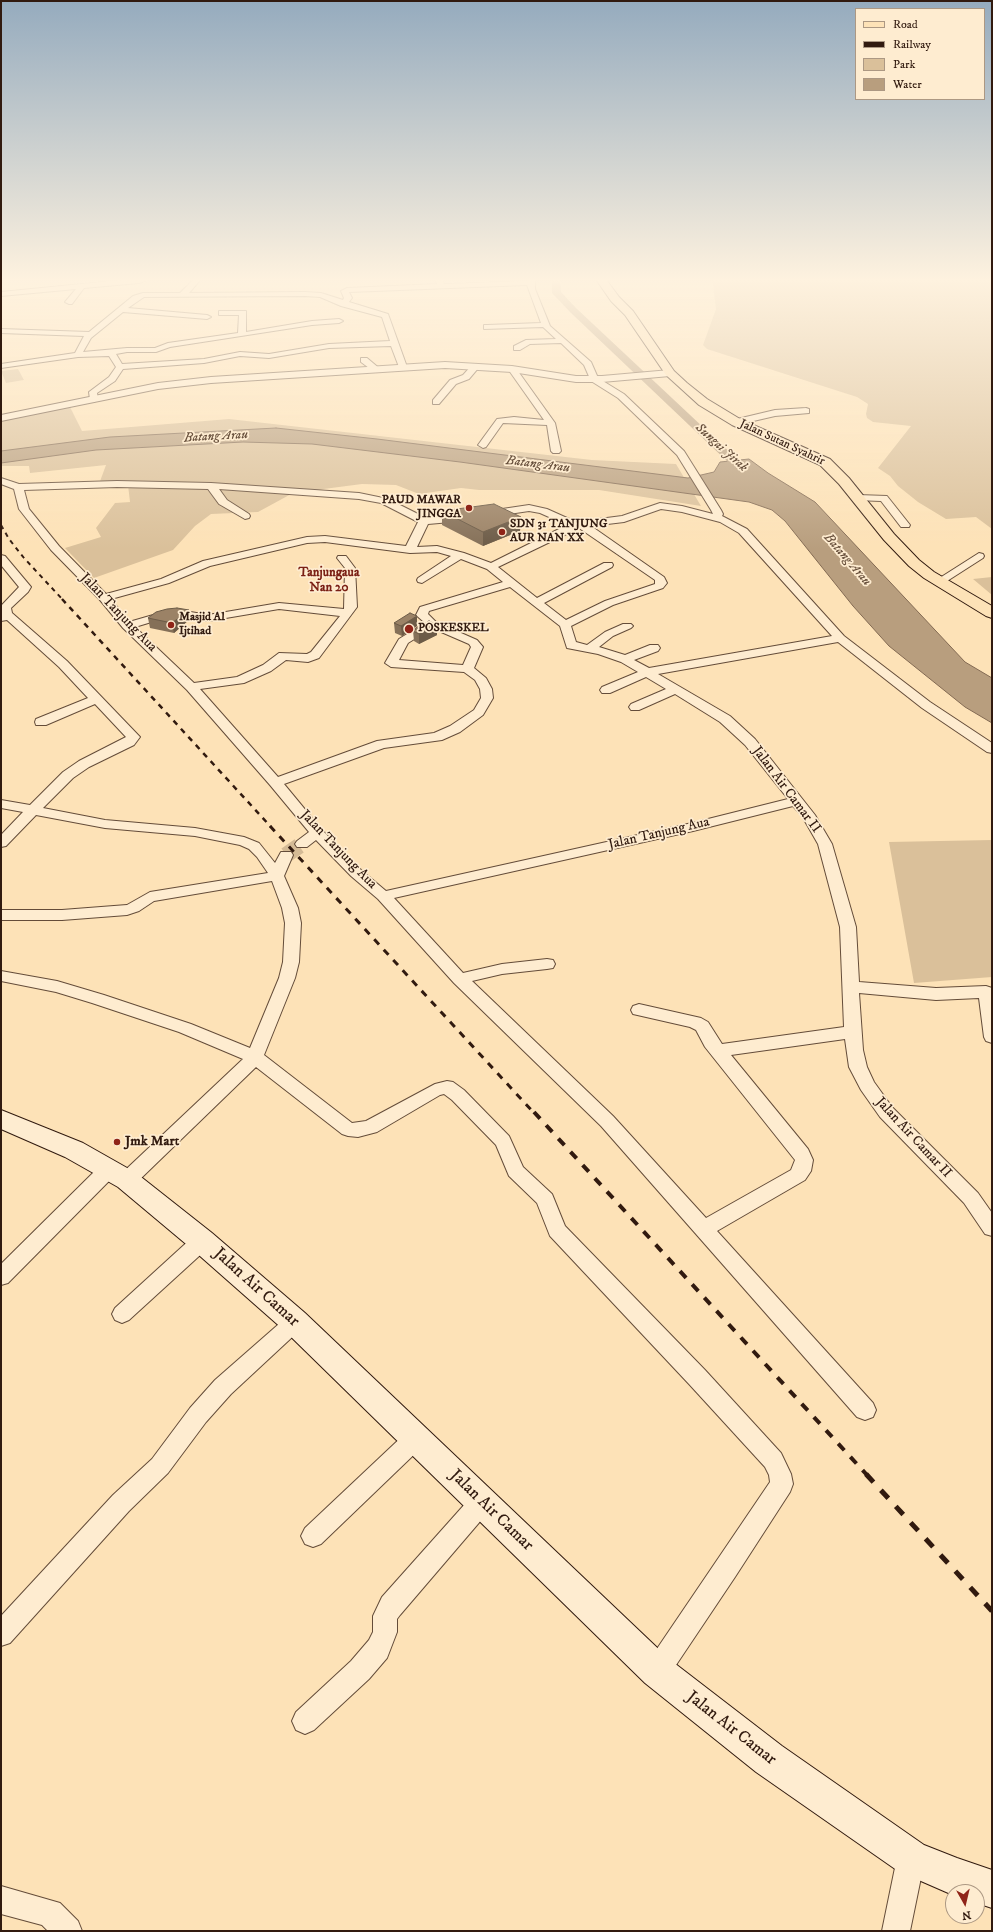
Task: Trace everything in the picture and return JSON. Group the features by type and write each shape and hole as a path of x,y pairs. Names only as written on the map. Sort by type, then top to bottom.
{"main road":[{"name":"Jalan Sutan Syahrir","path":"663,368 666,373 703,402 736,422 820,459 844,481 889,537 909,558 923,570 992,614"},
{"name":"Jalan Air Camar","path":"1,1119 74,1150 117,1175 202,1241 295,1322 416,1438 481,1503 657,1671 769,1759 911,1858 956,1877 992,1889"}],"street":[{"path":"94,400 93,392 112,379 119,368"},
{"path":"1,418 174,383 399,368"},
{"path":"436,402 453,382 466,377 474,368"},
{"path":"502,368 571,378 598,379 666,373"},
{"path":"591,368 598,379 621,396 681,453 716,513 743,531 840,638 926,705 992,750"},
{"path":"512,369 551,423 556,451"},
{"path":"736,422 775,413 806,411"},
{"path":"482,445 500,421 514,420 551,423"},
{"path":"1,480 18,487 116,484 211,486 369,497 389,503 424,521 462,518 524,507 543,511 577,524 607,541 660,579 661,583 658,586 609,603 566,625 491,567 460,555 437,549 410,550 338,540 308,540 274,549 214,561 200,565 165,581 104,598"},
{"path":"211,486 223,502 245,516"},
{"name":"Jalan Tanjung Aua","path":"18,487 24,509 38,528 104,598 128,626 191,687 275,782 317,833 356,873 383,896 693,826 795,801"},
{"path":"858,498 884,498 905,525"},
{"path":"491,567 577,524 624,519 662,506 716,513"},
{"path":"410,550 424,521"},
{"path":"191,687 240,680 266,668 283,656 313,656 348,614 352,600 350,568 340,557 338,540"},
{"path":"422,580 435,570 460,555"},
{"path":"940,581 979,556"},
{"path":"1,558 25,587 24,590 6,607 4,617 63,664 133,736 133,738 74,771 1,843"},
{"path":"537,602 608,565"},
{"path":"467,669 476,645 432,624 422,615 424,609 512,583"},
{"path":"128,626 167,614 179,613 204,618 279,606 348,614"},
{"path":"275,782 382,744 430,739 445,734 455,729 479,712 486,698 486,689 480,678 467,669 391,663 403,641 432,624"},
{"name":"Jalan Air Camar II","path":"566,625 570,645 601,650 625,659 676,688 725,719 739,730 813,823 828,854 848,927 854,1050 858,1067 874,1098 900,1127 971,1198 992,1228"},
{"path":"589,649 609,634 627,626"},
{"path":"606,690 648,672 840,638"},
{"path":"625,659 654,648"},
{"path":"635,707 676,688"},
{"path":"41,722 96,699"},
{"path":"1,804 105,824 194,832 244,841 254,846 262,854 277,876 290,908 293,923 293,946 286,978 255,1057 1,1277"},
{"path":"302,844 317,833"},
{"path":"277,876 286,855"},
{"path":"1,915 62,915 127,910 134,908 150,897 277,876"},
{"path":"383,896 460,979 607,1121 865,1410"},
{"path":"460,979 491,971 547,964"},
{"path":"1,976 56,987 98,999 185,1028 255,1057 345,1126 353,1130 371,1127 439,1088 451,1089 503,1141 516,1171 545,1199 557,1230 601,1278 692,1371 773,1460 780,1474 782,1484 727,1569 657,1671"},
{"path":"851,987 936,994 989,992 992,1037"},
{"path":"639,1010 695,1022 702,1026 711,1043 801,1154 804,1160 804,1166 798,1175 703,1229"},
{"path":"718,1051 854,1032"},
{"path":"122,1314 202,1241"},
{"path":"1,1634 122,1503 160,1466 198,1415 223,1387 295,1322"},
{"path":"313,1536 416,1438"},
{"path":"305,1721 360,1670 378,1649 385,1632 386,1616 390,1606 481,1503"},
{"path":"896,1931 911,1858"},
{"path":"1,1900 50,1913 68,1931"}],"green space":[{"path":"767,368 992,368 992,529 976,517 946,519 918,502 898,486 890,476 878,468 911,426 873,422 867,418 866,414 868,404 857,397"},
{"path":"18,369 24,380 6,383 1,371"},
{"path":"69,405 82,431 229,419 592,460 676,464 701,506 599,490 479,490 461,488 419,494 396,485 362,484 293,493 258,512 211,514 195,526 173,550 94,578 65,548 101,537 96,528 115,503 130,502 128,485 99,484 106,465 30,473 29,466 1,466 1,419"},
{"path":"992,577 992,595 973,579"},
{"path":"992,840 992,977 914,983 889,842"}],"water":[{"name":"Batang Arau","path":"276,428 377,439 688,478 714,472 720,462 749,459 768,473 815,502 965,662 992,678 992,723 965,707 889,646 853,606 785,521 772,510 749,502 460,462 312,444 243,442 96,450 1,463 1,451 110,437"}],"building":[{"path":"494,504 521,517 483,532 442,511"},
{"path":"177,608 189,610 172,623 148,618 156,612"},
{"path":"410,613 417,616 401,626 394,623"},
{"path":"429,621 437,625 419,634 413,631"}],"waterway":[{"name":"Sungai Jirak","path":"635,368 733,461 754,477"}],"tunnel":[{"path":"286,855 302,844"}],"railway":[{"path":"1,525 9,539 24,558 63,600"},
{"path":"62,599 271,827"},
{"path":"270,826 534,1113"},
{"path":"534,1112 867,1475"},
{"path":"866,1474 992,1611"}],"place":[{"name":"PAUD MAWAR JINGGA","path":"469,508"},
{"name":"SDN 31 TANJUNG AUR NAN XX","path":"502,532"},
{"name":"Masjid Al Ijtihad","path":"171,625"},
{"name":"POSKESKEL","path":"409,629"},
{"name":"Jmk Mart","path":"117,1142"}],"district":[{"name":"Tanjungaua Nan 20","path":"329,580"}]}
